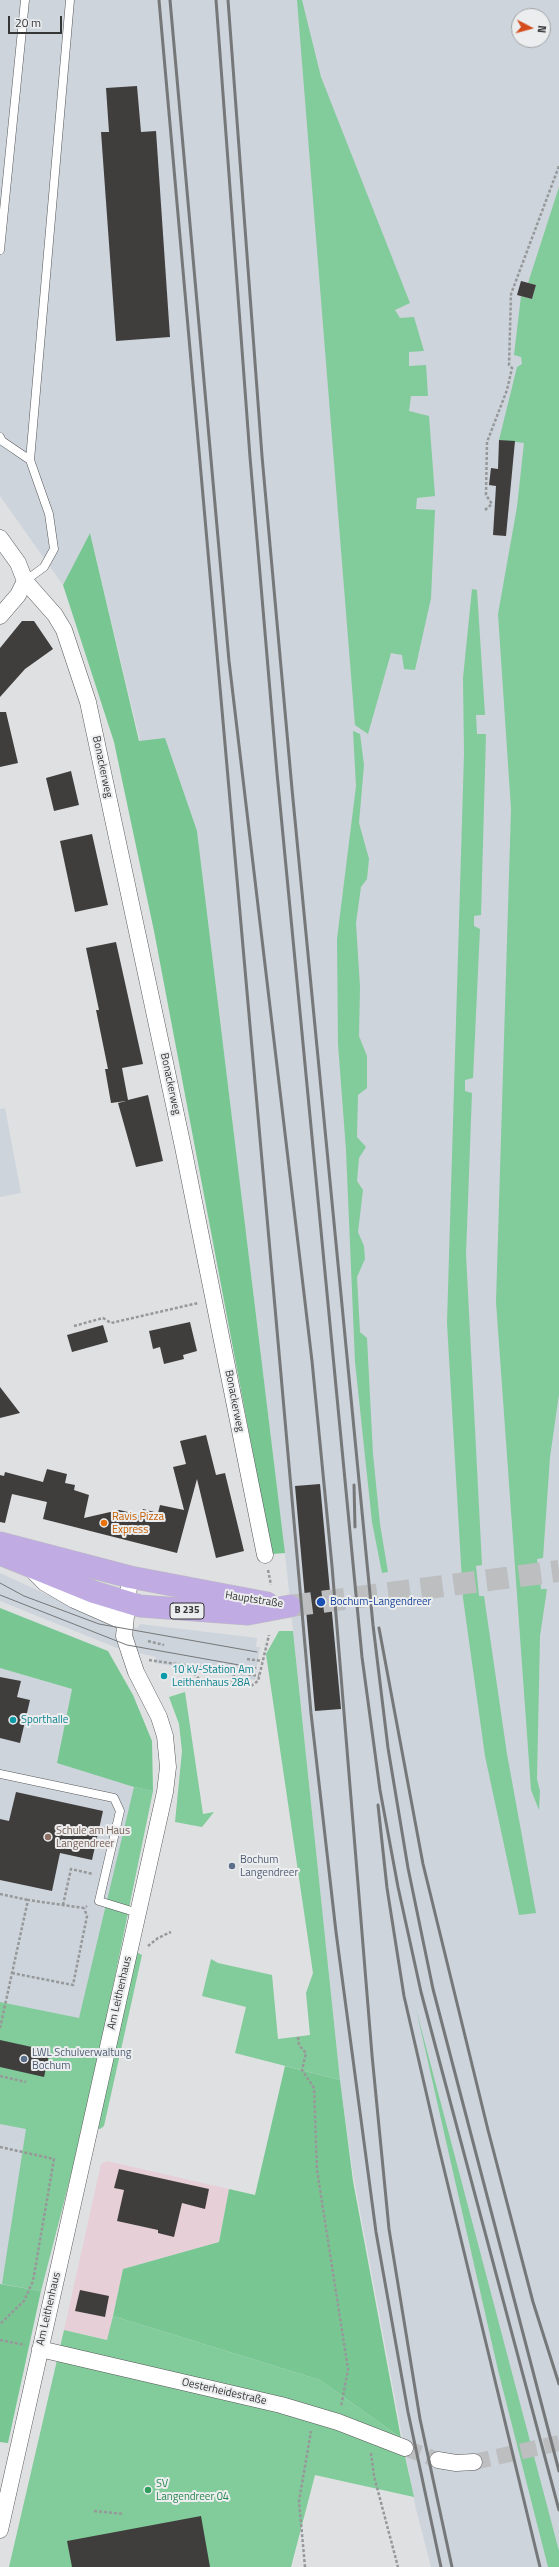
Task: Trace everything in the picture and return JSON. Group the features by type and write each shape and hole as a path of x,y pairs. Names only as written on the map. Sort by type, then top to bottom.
{"main road":[{"name":"Hauptstraße","path":"0,1544 130,1577 290,1606 248,1614 154,1608 125,1612 0,1554"}],"street":[{"name":"Bonackerweg","path":"0,538 18,564 25,581 55,614 64,630 88,702 214,1299 265,1555"},
{"path":"0,616 18,595 25,581"},
{"name":"Am Leithenhaus","path":"0,2530 165,1792 168,1768 165,1736 159,1717 136,1672 124,1636 125,1612 130,1577"},
{"name":"Oesterheidestraße","path":"40,2349 314,2415 405,2448"},
{"path":"438,2460 456,2463 474,2462"}],"lane":[{"path":"0,250 25,0"},
{"path":"25,581 44,567 54,549 49,514 30,460 70,0"},
{"path":"0,437 2,442 30,460"},
{"path":"0,1774 114,1798 120,1810 99,1901 138,1913"}],"path":[{"path":"485,510 492,504 486,495 487,442 507,390 512,368 509,365 512,294 559,166"},
{"path":"74,1326 103,1318 111,1324 214,1299"},
{"path":"265,1555 272,1588 268,1603"},
{"path":"251,1686 258,1681 269,1635"},
{"path":"148,1641 164,1645"},
{"path":"247,1658 262,1661"},
{"path":"144,1659 259,1676"},
{"path":"188,1665 205,1687"},
{"path":"229,1686 235,1673"},
{"path":"63,1905 71,1869 104,1877"},
{"path":"0,1894 28,1900 84,1908 99,1901"},
{"path":"0,2028 28,1900"},
{"path":"12,1973 73,1985 87,1916 84,1908"},
{"path":"145,1949 158,1938 171,1932"},
{"path":"298,2037 299,2045 306,2053 302,2070 314,2088 317,2170 348,2369 344,2393"},
{"path":"0,2076 26,2082"},
{"path":"0,2147 54,2159 32,2281 24,2301 0,2324"},
{"path":"0,2340 40,2349"},
{"path":"305,2567 299,2500 314,2415"},
{"path":"368,2435 374,2476 398,2567"},
{"path":"94,2511 124,2514"}],"shaded area":[{"path":"0,0 559,0 559,2567 431,2567 415,2505 353,2174 340,2080 285,1553 197,831 140,741 90,533 63,585 0,496"},
{"path":"5,1108 21,1193 0,1197 0,1109"},
{"path":"0,1573 109,1623 137,1628 140,1624 257,1638 256,1647 260,1647 255,1680 155,1663 156,1657 117,1648 0,1601"},
{"path":"0,1668 72,1689 134,1787 153,1791 33,2324 0,2316"},
{"path":"107,2161 229,2189 219,2242 123,2269 108,2340 64,2330 101,2164"}],"green space":[{"path":"297,0 302,0 321,77 410,303 395,310 400,318 414,317 424,351 409,352 409,366 426,365 428,396 411,396 409,411 429,416 435,496 417,498 416,509 435,510 431,598 415,670 404,669 402,655 391,653 368,734 355,725"},
{"path":"559,187 559,1394 550,1457 543,1558 537,1559 541,1589 547,1589 540,1636 537,1779 540,1791 539,1810 531,1790 496,1302 511,809 498,614 517,507 524,443 499,440 517,367 522,364 521,357 514,355 521,296 532,299 536,285 528,283"},
{"path":"90,533 139,741 165,738 197,831 285,1553 272,1554 154,931 114,742 63,585"},
{"path":"472,589 477,590 485,715 476,715 477,734 486,734 481,915 474,916 474,926 480,929 473,1078 465,1080 465,1091 472,1093 466,1254 482,1565 476,1566 479,1596 484,1596 507,1754 536,1913 519,1915 485,1756 463,1598 447,1323 464,754 463,678"},
{"path":"353,731 360,734 364,765 359,823 369,859 367,879 361,887 356,923 360,987 359,1036 367,1056 367,1088 358,1095 357,1137 366,1147 359,1158 357,1181 363,1190 358,1232 364,1246 365,1259 357,1277 360,1332 367,1338 373,1454 380,1524 388,1572 382,1573 372,1522 355,1362 346,1150 338,1044 337,939 356,786"},
{"path":"0,1608 108,1651 133,1695 152,1741 153,1791 134,1787 57,1763 72,1689 0,1668"},
{"path":"279,1631 293,1631 340,2080 235,2053 246,2007 202,1996 211,1959 218,1963 272,1975 278,2039 310,2035 306,1993 313,1973 266,1654"},
{"path":"185,1692 203,1814 214,1812 202,1827 175,1822 182,1751 179,1724 169,1697"},
{"path":"134,1787 153,1791 105,2025 72,2171 41,2291 2,2284 26,2129 0,2124 0,2002 79,2018"},
{"path":"136,1952 142,1955 104,2126 100,2129 97,2128"},
{"path":"416,2009 559,2551 559,2567 548,2567 498,2370"},
{"path":"285,2066 340,2080 353,2181 401,2438 320,2380 113,2316 123,2269 219,2242 229,2189 255,2195"},
{"path":"0,2284 41,2291 8,2443 0,2442"},
{"path":"113,2316 320,2380 401,2438 414,2497 315,2475 291,2567 9,2567 64,2330 107,2340"}],"building":[{"path":"137,86 141,132 156,131 170,337 116,341 101,132 109,132 106,88"},
{"path":"521,281 536,285 532,299 517,295"},
{"path":"499,440 515,441 506,536 493,535 496,486 489,485 491,468 498,469"},
{"path":"22,621 34,621 53,649 25,669 0,697 0,648"},
{"path":"0,712 6,712 18,763 0,767"},
{"path":"71,771 79,805 54,811 46,778"},
{"path":"92,834 108,905 75,912 60,841"},
{"path":"116,942 143,1064 122,1068 128,1100 148,1095 163,1161 136,1167 118,1103 126,1101 111,1103 105,1069 108,1069 96,1010 99,1010 86,948"},
{"path":"190,1322 197,1351 183,1355 184,1359 164,1364 160,1347 153,1349 149,1331"},
{"path":"103,1325 108,1342 72,1352 67,1335"},
{"path":"0,1387 20,1413 0,1418"},
{"path":"206,1435 216,1475 225,1473 244,1551 216,1558 197,1479 177,1553 43,1519 47,1502 12,1494 5,1523 0,1522 0,1475 4,1476 5,1472 43,1482 47,1469 67,1474 65,1483 75,1485 74,1490 89,1495 84,1518 119,1510 141,1515 143,1509 158,1513 160,1505 184,1510 173,1467 186,1464 180,1441"},
{"path":"320,1484 341,1709 315,1711 295,1486"},
{"name":"Sporthalle","path":"0,1677 21,1681 17,1697 30,1700 20,1743 0,1738"},
{"name":"Schule am Haus Langendreer","path":"16,1792 103,1811 92,1860 60,1853 52,1891 0,1880 0,1819 9,1821"},
{"name":"LWL Schulverwaltung Bochum","path":"0,2040 50,2051 44,2077 0,2067"},
{"path":"119,2169 209,2189 205,2209 182,2203 174,2237 158,2233 158,2230 117,2221 124,2190 114,2188"},
{"path":"80,2290 109,2296 105,2317 75,2311"},
{"path":"201,2516 210,2567 72,2567 67,2541"}],"tunnel":[{"path":"290,1606 559,1571"},
{"path":"474,2462 559,2443"},
{"path":"405,2448 438,2460"}],"tram line":[{"path":"0,1583 24,1596 99,1624 257,1652"},
{"path":"0,1595 127,1645 256,1668"}],"railway":[{"path":"159,0 311,1713 336,1932 376,2232 408,2412 441,2567"},
{"path":"170,0 229,661 312,1361 332,1566 372,2055 389,2229 420,2419 452,2567"},
{"path":"216,0 250,457 277,773 362,1657 380,1790 398,1887 421,1992 559,2510"},
{"path":"228,0 262,456 292,789 373,1625 388,1748 408,1868 433,1989 559,2471"},
{"path":"354,1485 355,1527"},
{"path":"379,1628 423,1864 488,2130 533,2302 559,2384"},
{"path":"378,1805 387,1888 404,1996 438,2144 540,2567"}],"place":[{"name":"Ravis Pizza Express","path":"104,1523"},
{"name":"Bochum-Langendreer","path":"321,1602"},
{"name":"10 kV-Station Am Leithenhaus 28A","path":"164,1676"},
{"name":"Sporthalle","path":"13,1720"},
{"name":"Schule am Haus Langendreer","path":"48,1837"},
{"name":"Bochum Langendreer","path":"232,1866"},
{"name":"LWL Schulverwaltung Bochum","path":"24,2059"},
{"name":"SV Langendreer 04","path":"148,2490"}]}
